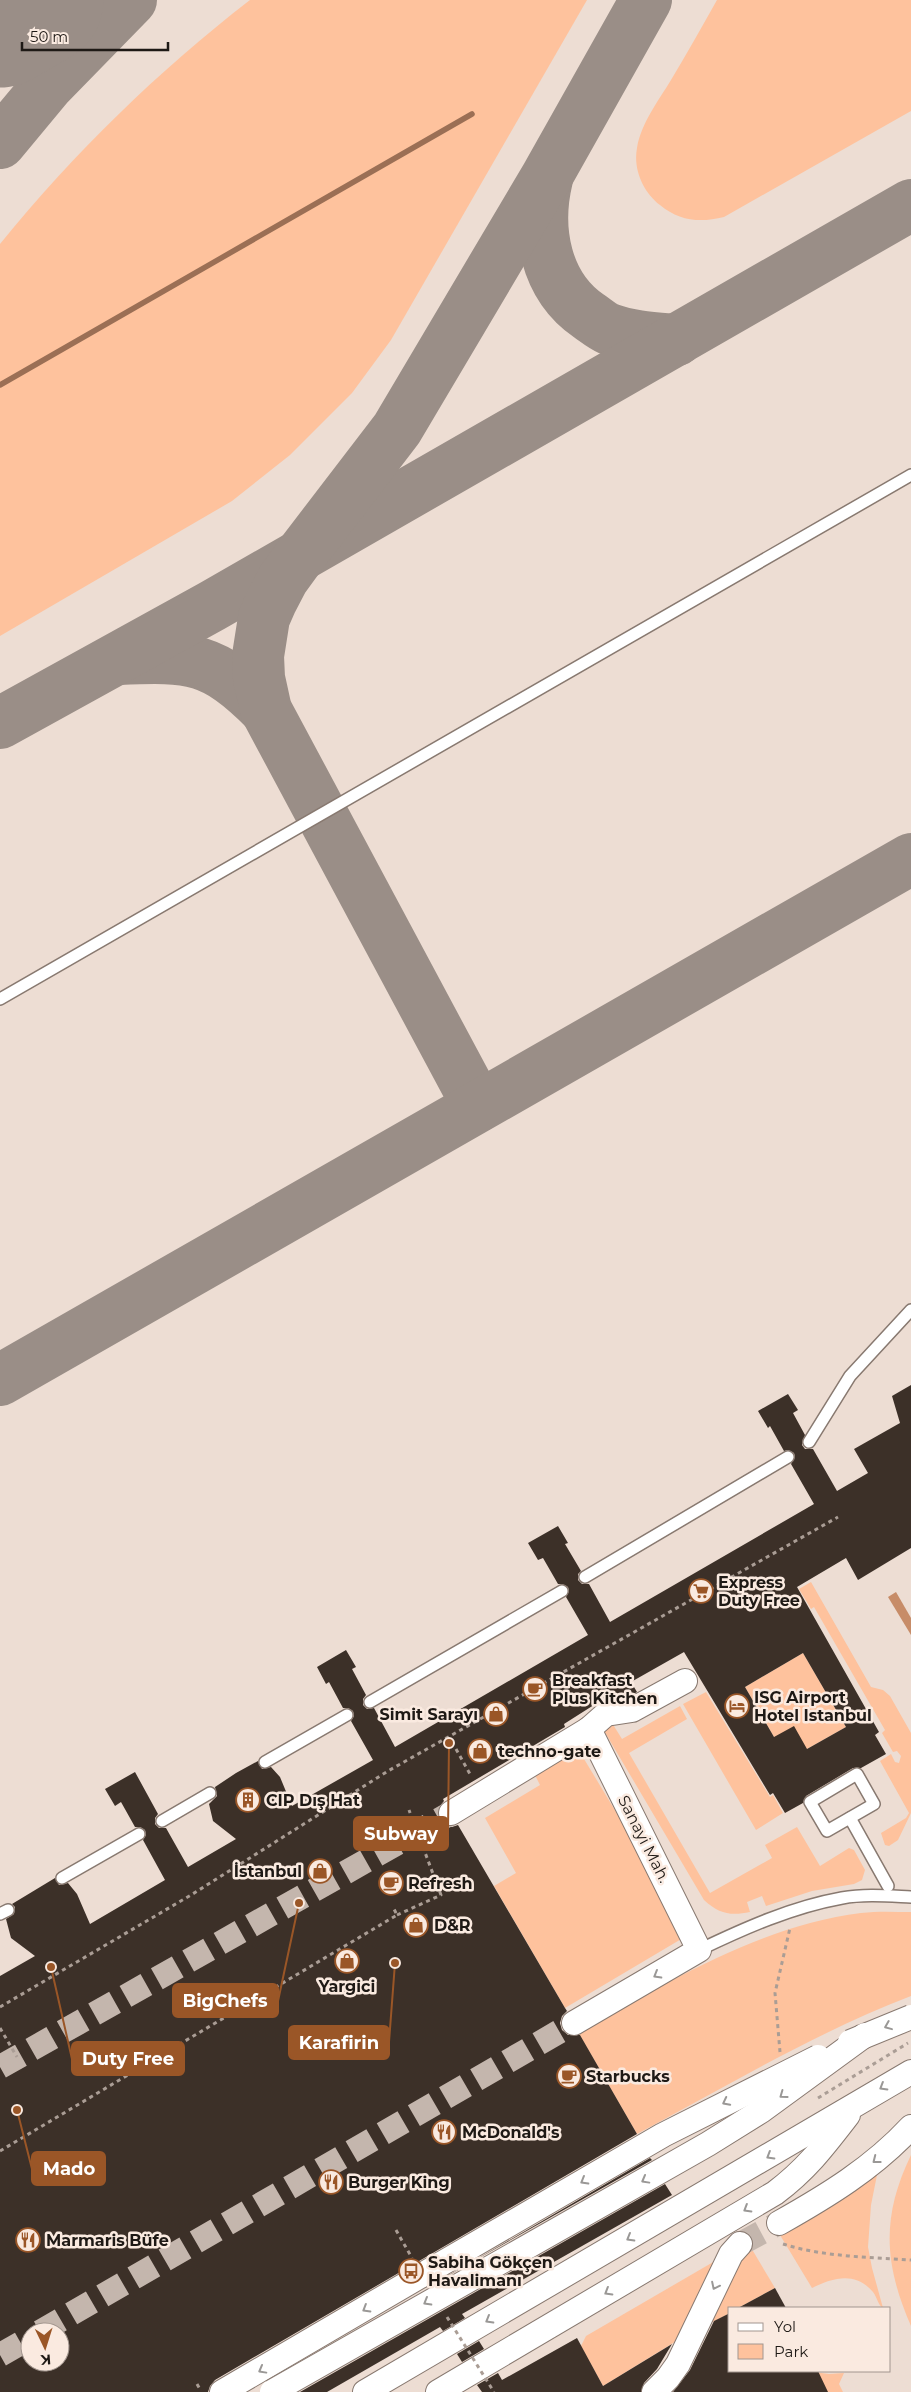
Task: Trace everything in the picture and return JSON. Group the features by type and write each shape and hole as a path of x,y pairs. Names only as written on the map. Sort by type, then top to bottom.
{"street":[{"path":"451,1813 589,1729 606,1714 632,1710 685,1681"},
{"name":"Sanayi Mah.","path":"589,1729 699,1950"},
{"path":"574,2023 699,1950"},
{"path":"222,2392 418,2268 663,2135 778,2076 865,2035 911,2017"},
{"path":"272,2392 708,2144 762,2111 865,2035"},
{"path":"365,2392 911,2072"},
{"path":"450,2389 775,2193 799,2175 813,2161 856,2103"},
{"path":"779,2223 824,2198 858,2174 911,2127"},
{"path":"654,2392 668,2378 678,2364 731,2254 740,2244"}],"lane":[{"path":"0,999 911,475"},
{"path":"808,1442 850,1376 911,1310"},
{"path":"585,1577 788,1457"},
{"path":"370,1702 562,1591"},
{"path":"265,1762 347,1715"},
{"path":"857,1774 874,1804 850,1818 827,1831 810,1802 857,1774"},
{"path":"162,1821 210,1793"},
{"path":"850,1818 888,1886"},
{"path":"62,1878 139,1834"},
{"path":"699,1950 758,1922 842,1898 883,1895 911,1898"}],"path":[{"path":"0,2007 191,1895 388,1771 838,1517"},
{"path":"456,1749 470,1774"},
{"path":"0,2151 397,1916 441,1895 409,1810"},
{"path":"394,1909 397,1916"},
{"path":"781,2060 775,1993 794,1912"},
{"path":"0,2028 17,2057"},
{"path":"396,2230 418,2268"},
{"path":"799,2249 911,2260"},
{"path":"436,2297 494,2392"},
{"path":"196,2384 202,2392"}],"green space":[{"path":"250,0 587,0 391,340 352,393 290,455 232,501 0,636 0,244 57,178 118,115 182,56"},
{"path":"717,0 911,0 911,111 724,217 698,220 682,217 667,210 654,200 641,180 636,156 639,139 651,112"},
{"path":"811,1582 871,1687 883,1690 890,1696 911,1733 911,1813 898,1840 889,1846 885,1845 881,1833 906,1818 909,1813 880,1761 891,1754 895,1762 899,1763 901,1756 897,1751 893,1752 882,1733 885,1730 814,1607 811,1609 799,1589"},
{"path":"803,1653 846,1727 807,1749 774,1737 745,1687"},
{"path":"706,1692 770,1797 773,1795 783,1813 756,1830 683,1704"},
{"path":"680,1706 687,1719 629,1753 710,1893 772,1858 765,1845 797,1827 820,1866 849,1848 854,1850 865,1870 862,1880 854,1884 812,1891 766,1906 762,1896 747,1902 750,1912 743,1913 731,1914 720,1911 704,1900 603,1729 612,1723 622,1739"},
{"path":"578,1749 677,1913 683,1938 565,2008 494,1886 516,1873 485,1818 540,1785 533,1771"},
{"path":"911,1912 911,1996 840,2026 806,2043 637,2134 578,2032 679,1976 750,1943 824,1920 861,1913"},
{"path":"911,2155 911,2326 895,2282 890,2240 895,2199 901,2178"},
{"path":"878,2170 871,2205 868,2247 883,2307 873,2292 859,2281 844,2278 836,2279 812,2288 780,2235 780,2230"},
{"path":"750,2246 775,2288 740,2307 728,2307 728,2314 705,2326 734,2263"},
{"path":"715,2261 678,2340 603,2386 581,2346 586,2336"},
{"path":"807,2372 844,2373 839,2384 843,2392 818,2392"}],"shaded area":[{"path":"896,1592 911,1618 911,1635 888,1597"}],"building":[{"path":"911,1385 911,1548 858,1580 846,1558 797,1587 879,1732 875,1735 886,1754 861,1768 853,1768 806,1796 803,1803 785,1813 773,1793 770,1795 684,1652 631,1682 637,1692 628,1697 612,1699 611,1697 597,1703 564,1724 565,1727 443,1799 444,1801 439,1807 437,1814 444,1825 452,1827 458,1825 567,2011 562,2016 560,2023 562,2030 568,2035 580,2035 637,2134 215,2380 208,2392 0,2392 0,1976 35,1956 11,1938 6,1919 14,1914 15,1907 12,1904 55,1878 59,1885 68,1883 77,1894 90,1924 165,1880 143,1840 146,1835 145,1830 135,1827 121,1802 115,1806 105,1789 135,1772 158,1814 155,1818 155,1824 159,1828 166,1828 188,1867 236,1839 213,1821 209,1804 217,1796 215,1787 236,1773 258,1761 262,1769 271,1767 280,1777 292,1806 373,1760 351,1721 354,1716 353,1711 343,1708 329,1682 326,1684 317,1667 346,1650 356,1667 352,1669 366,1695 363,1699 363,1705 367,1709 374,1708 395,1747 588,1635 566,1597 569,1591 568,1587 558,1584 543,1558 538,1560 528,1543 558,1526 568,1543 565,1544 581,1571 578,1574 578,1580 582,1584 589,1584 610,1622 814,1504 791,1464 795,1457 794,1453 788,1450 784,1451 770,1426 768,1428 758,1411 788,1394 798,1410 793,1413 805,1435 802,1445 805,1449 813,1449 837,1491 868,1473 854,1449 900,1423 892,1396","holes":["803,1653 846,1727 807,1749 794,1726 774,1737 745,1687"]},
{"path":"650,2158 652,2160 469,2263"},
{"path":"665,2184 672,2195 462,2314 465,2318 443,2331 440,2327 327,2392 300,2392"},
{"path":"469,2263 429,2287 426,2288"},
{"path":"775,2288 785,2307 740,2307"},
{"path":"728,2314 728,2372 818,2372 828,2392 673,2392 690,2370 714,2321"},
{"path":"577,2338 603,2386 672,2344 657,2369 644,2383 641,2392 482,2392 477,2385 498,2373 502,2380"},
{"path":"479,2341 484,2349 462,2362 457,2354"}],"waterway":[{"path":"0,385 472,114"}],"taxiway":[{"path":"0,143 49,84 131,0"},
{"path":"478,1106 266,710 259,678 258,656 264,618 283,579 397,429 547,176 646,0"},
{"path":"547,179 542,217 547,255 553,273 562,289 574,304 601,325 617,332 677,340"},
{"path":"0,723 212,606 911,205"},
{"path":"119,659 165,658 200,664 231,679 266,710"},
{"path":"0,1380 911,859"}],"runway":[{"path":"0,22 38,0"}],"tunnel":[{"path":"0,2067 451,1813"},
{"path":"57,2322 574,2023"},
{"path":"740,2244 779,2223"},
{"path":"0,2355 20,2344"}],"place":[{"name":"Express Duty Free","path":"701,1591"},
{"name":"Breakfast Plus Kitchen","path":"535,1689"},
{"name":"ISG Airport Hotel Istanbul","path":"737,1706"},
{"name":"Simit Sarayı","path":"496,1714"},
{"name":"Subway","path":"449,1743"},
{"name":"techno-gate","path":"480,1751"},
{"name":"CIP Dış Hat","path":"248,1800"},
{"name":"İstanbul","path":"320,1871"},
{"name":"Refresh","path":"391,1883"},
{"name":"BigChefs","path":"299,1903"},
{"name":"D&R","path":"416,1925"},
{"name":"Yargici","path":"347,1961"},
{"name":"Karafirin","path":"395,1963"},
{"name":"Duty Free","path":"51,1967"},
{"name":"Starbucks","path":"569,2076"},
{"name":"Mado","path":"17,2110"},
{"name":"McDonald's","path":"444,2132"},
{"name":"Burger King","path":"331,2182"},
{"name":"Marmaris Büfe","path":"28,2240"},
{"name":"Sabiha Gökçen Havalimanı","path":"411,2271"}]}
